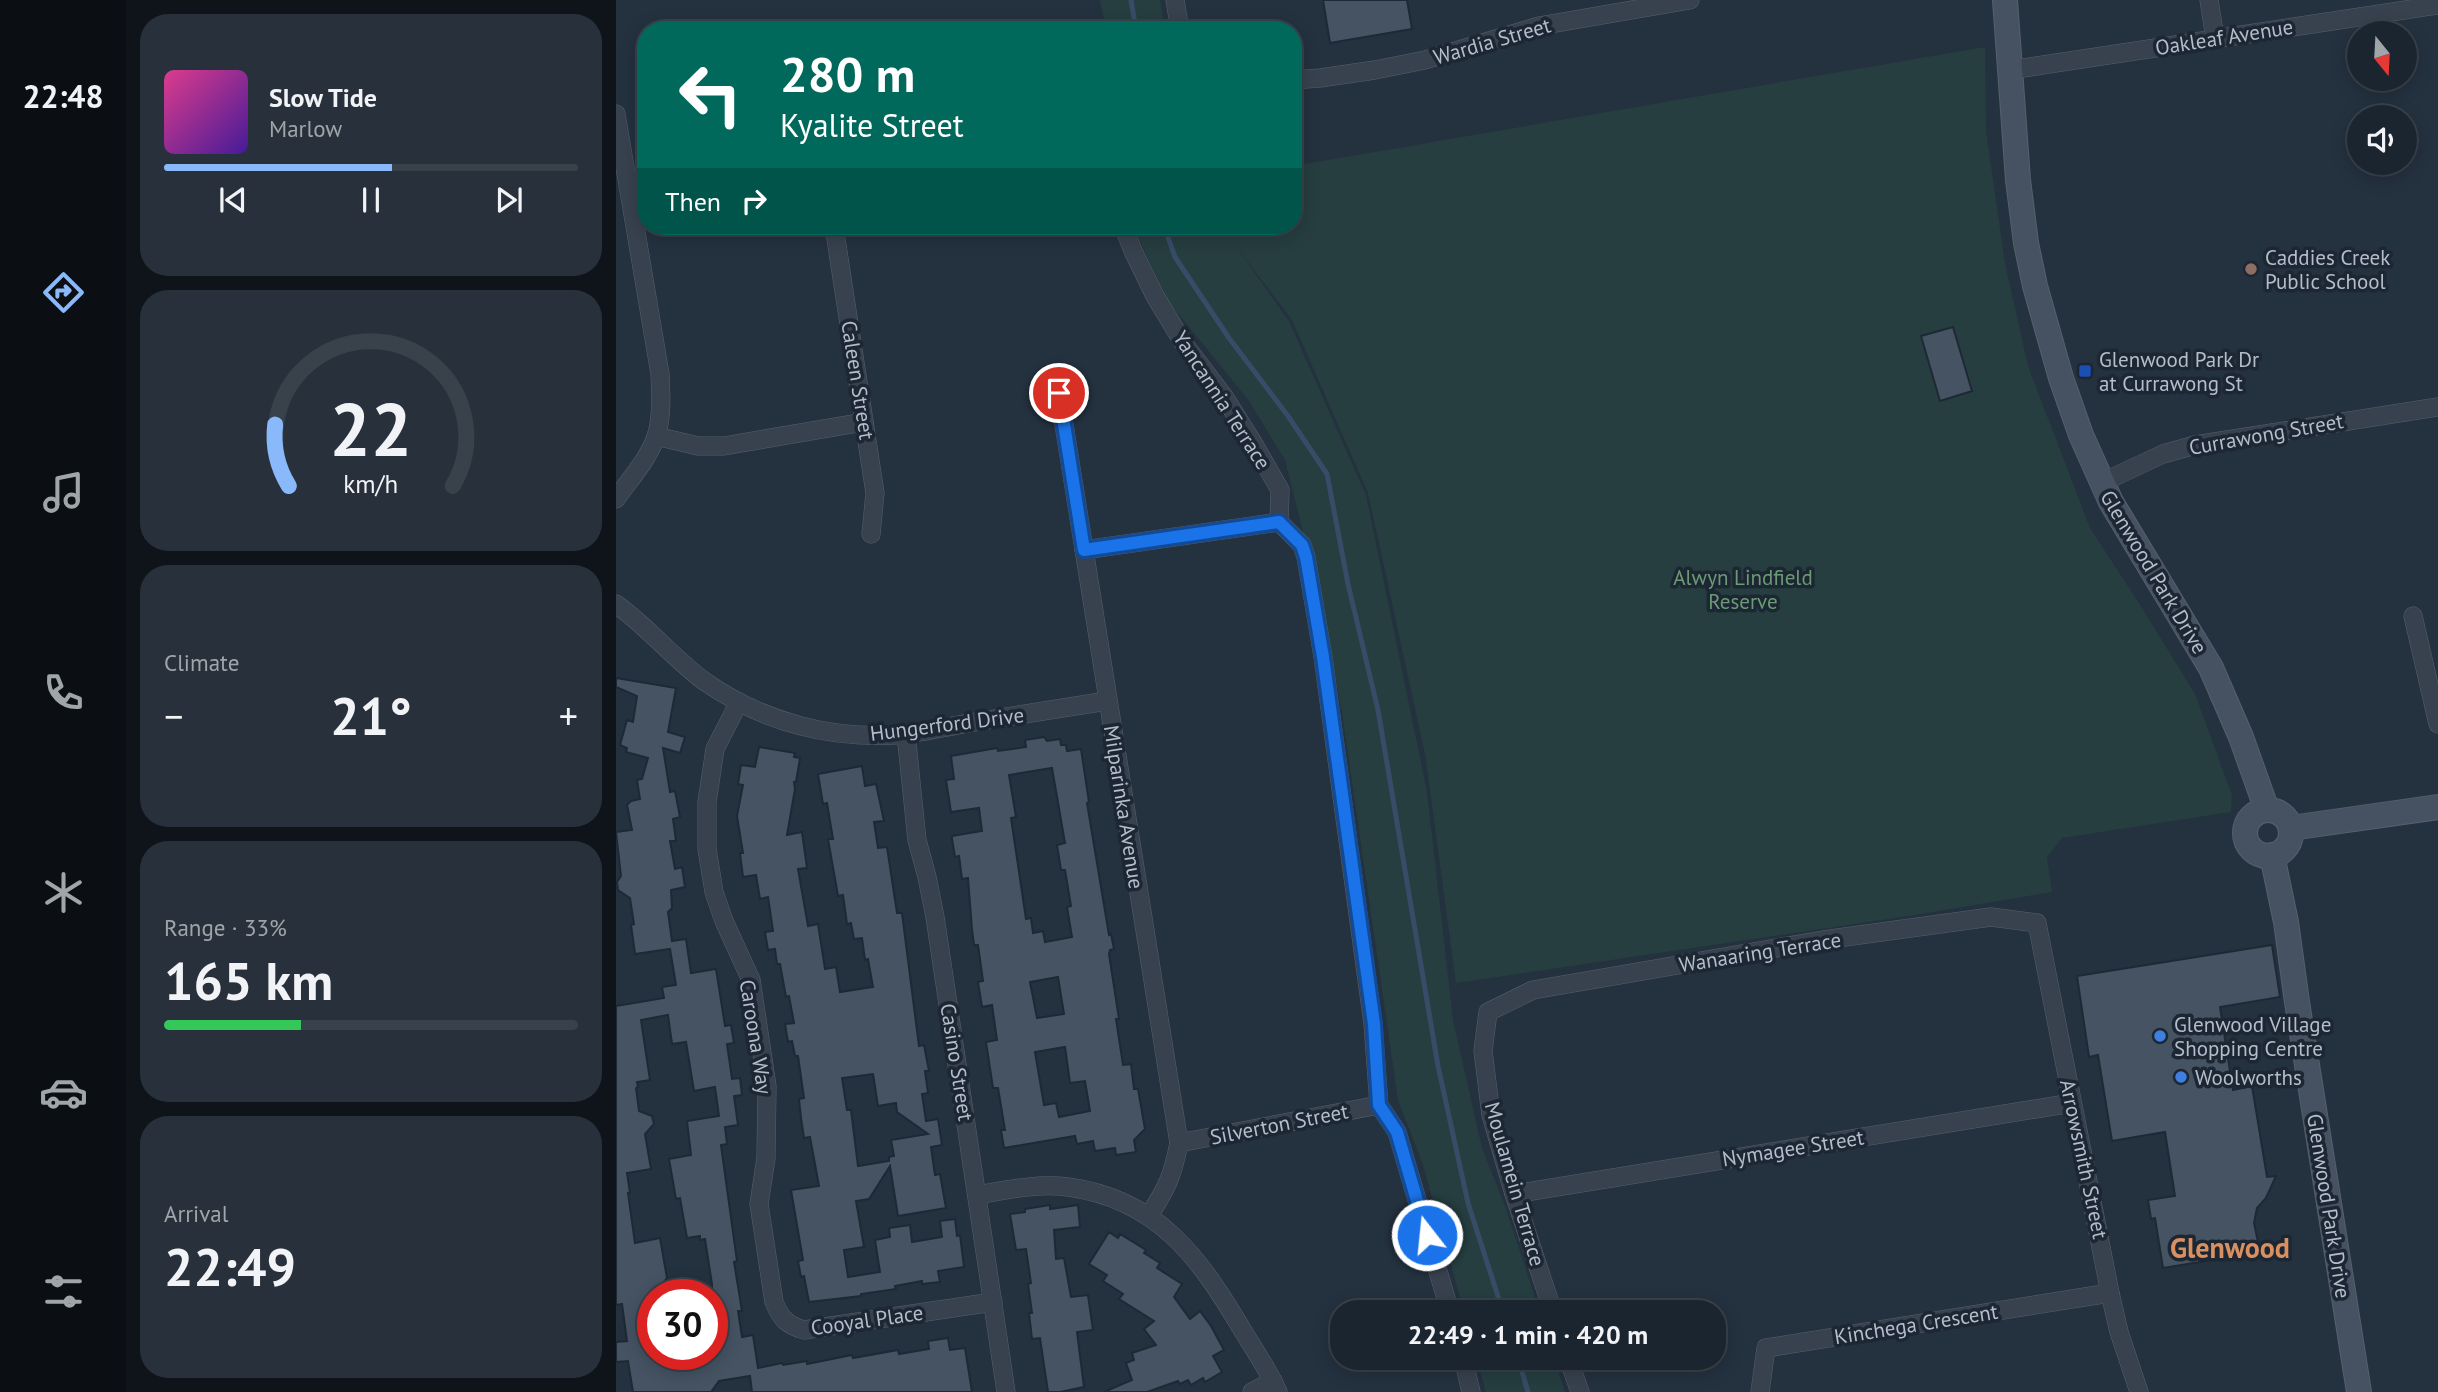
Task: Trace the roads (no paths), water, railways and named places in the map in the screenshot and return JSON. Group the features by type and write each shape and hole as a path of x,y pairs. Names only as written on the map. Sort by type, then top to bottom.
{"street":[{"path":"1175,0 1178,21"},
{"name":"Wardia Street","path":"1302,79 1375,70 1425,60 1539,26 1690,0"},
{"name":"Glenwood Park Drive","path":"2005,0 2022,212 2035,286 2061,378 2101,483 2120,520 2211,668 2241,737 2267,810"},
{"path":"2209,0 2215,38"},
{"name":"Oakleaf Avenue","path":"2010,70 2406,5 2438,5"},
{"path":"616,114 619,153 660,374 662,406 656,436 616,499"},
{"name":"Caleen Street","path":"835,235 875,493 872,534"},
{"name":"Yancannia Terrace","path":"1127,235 1155,296 1184,344 1225,398 1280,491 1279,522"},
{"name":"Milparinka Avenue","path":"1059,393 1178,1143 1174,1171 1163,1195 1149,1215"},
{"name":"Currawong Street","path":"2101,483 2163,454 2195,445 2438,407"},
{"path":"656,436 698,446 724,446 864,422"},
{"path":"1084,550 1279,522 1302,545 1323,657 1374,1024 1379,1105 1397,1132 1446,1300"},
{"name":"Hungerford Drive","path":"616,604 638,620 703,680 739,702 781,722 824,732 863,736 906,734 1107,701"},
{"path":"2413,616 2438,724"},
{"name":"Caroona Way","path":"739,702 715,749 707,802 706,849 714,892 751,981 767,1086 765,1158"},
{"name":"Casino Street","path":"906,734 916,840 927,877 934,917 1006,1392"},
{"path":"2291,828 2438,807"},
{"path":"2267,810 2285,817 2291,828 2289,843 2279,853 2272,855 2257,853 2251,848 2246,834 2249,821 2267,810"},
{"name":"Glenwood Park Drive","path":"2272,855 2286,922 2359,1392"},
{"name":"Wanaaring Terrace","path":"1488,1012 1534,990 1823,940 1991,917 2037,923"},
{"name":"Arrowsmith Street","path":"2037,923 2110,1293 2119,1332 2139,1392"},
{"name":"Moulamein Terrace","path":"1488,1012 1483,1051 1491,1115 1549,1300"},
{"name":"Nymagee Street","path":"1514,1194 2072,1103"},
{"name":"Silverton Street","path":"1178,1143 1379,1105"},
{"name":"Cooyal Place","path":"765,1158 759,1204 774,1302 780,1317 790,1326 804,1330 993,1302"},
{"path":"977,1195 1035,1186 1068,1187 1106,1196 1149,1215 1190,1252 1220,1292 1275,1386 1252,1392"},
{"name":"Kinchega Crescent","path":"1760,1392 1766,1348 2110,1293"},
{"path":"1466,1370 1471,1392"},
{"path":"1572,1370 1580,1392"}],"waterway":[{"path":"1131,0 1134,21"},
{"path":"1167,235 1175,257 1229,338 1288,416 1327,474 1348,584 1378,710 1438,1066 1468,1203 1499,1300"},
{"path":"1522,1370 1528,1392"}],"place":[{"name":"Caddies Creek Public School","path":"2251,269"},
{"name":"Glenwood Park Dr at Currawong St","path":"2085,371"},
{"name":"Glenwood Village Shopping Centre","path":"2160,1036"},
{"name":"Woolworths","path":"2181,1077"}],"district":[{"name":"Glenwood","path":"2230,1247"}],"park label":[{"name":"Alwyn Lindfield Reserve","path":"1743,589"}]}
